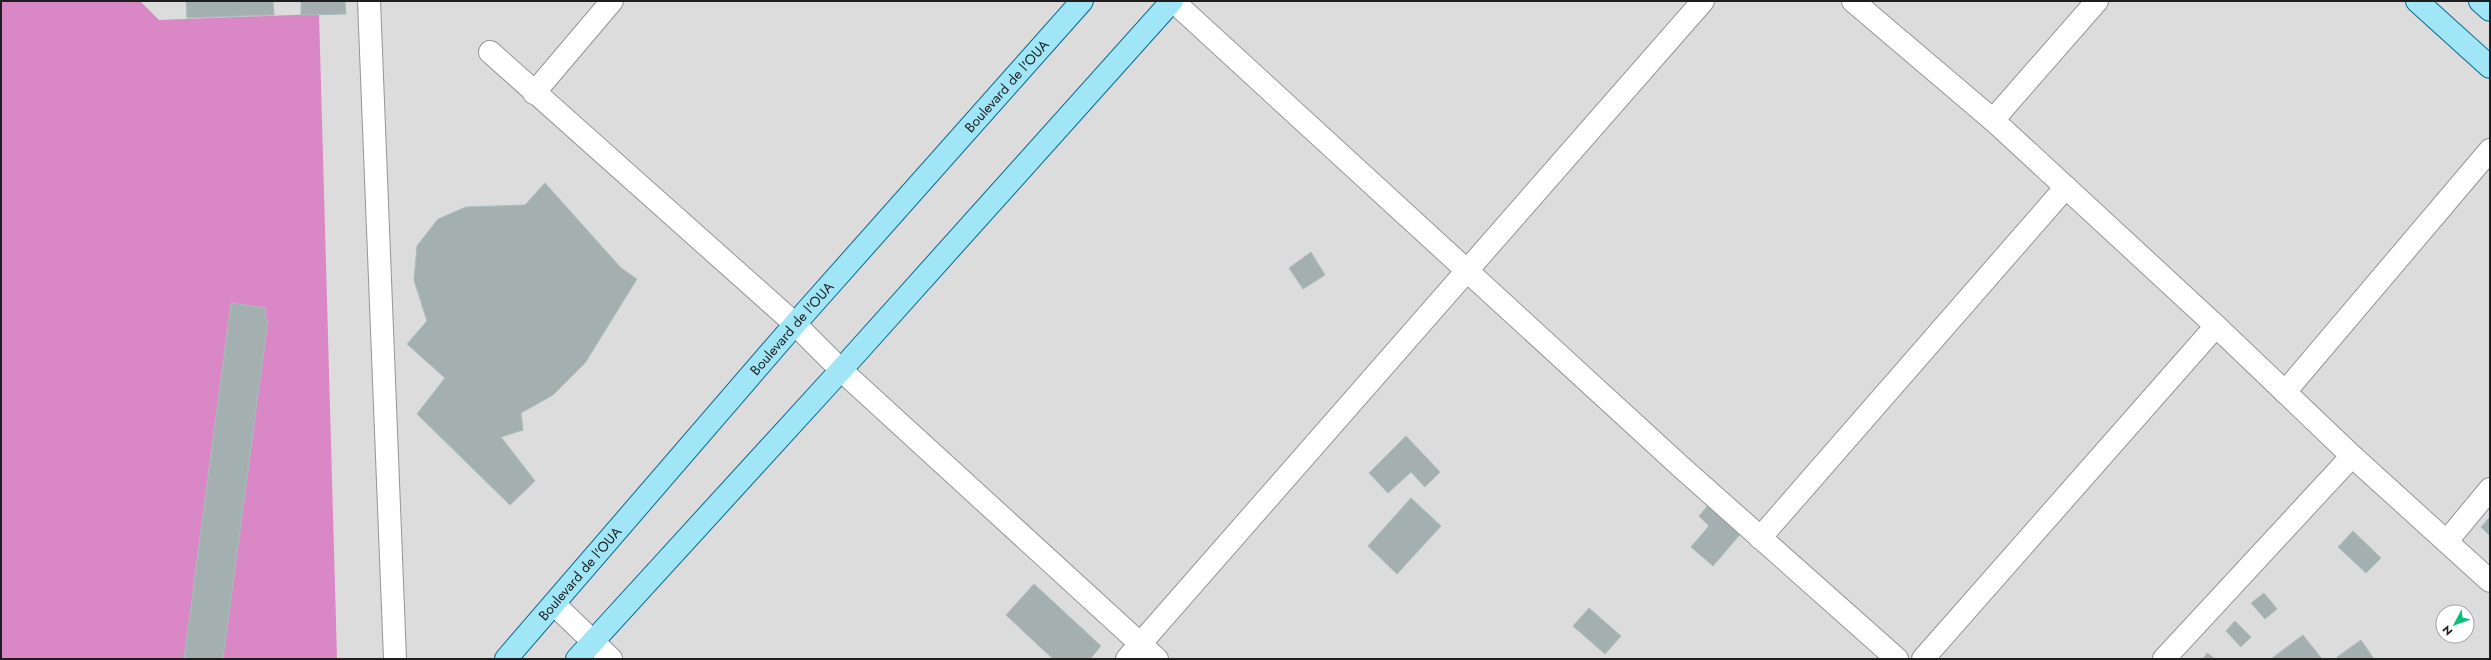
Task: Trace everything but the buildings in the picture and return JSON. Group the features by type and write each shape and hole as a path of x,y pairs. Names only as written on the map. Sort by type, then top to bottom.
{"main road":[{"name":"Boulevard de l'OUA","path":"506,659 795,324 1082,1"},
{"path":"576,659 841,370 1172,1"},
{"path":"2418,1 2490,67"},
{"path":"2480,1 2490,10"}],"street":[{"path":"369,1 395,659"},
{"path":"534,93 612,1"},
{"path":"1172,1 1760,538 1898,659"},
{"path":"1134,652 1468,272 1703,1"},
{"path":"1853,1 1993,120 2216,326 2352,456 2490,581"},
{"path":"1993,120 2097,1"},
{"path":"490,52 534,93 795,324 1134,652 1157,659"},
{"path":"2285,392 2490,150"},
{"path":"1760,538 2066,187"},
{"path":"1923,659 2216,326"},
{"path":"2164,659 2352,456"},
{"path":"2447,541 2490,489"},
{"path":"554,604 611,659"}],"shaded area":[{"path":"1,1 2490,1 2490,659 1,659"},
{"path":"1,1 140,1 159,20 319,14 337,659 1,659"}]}
